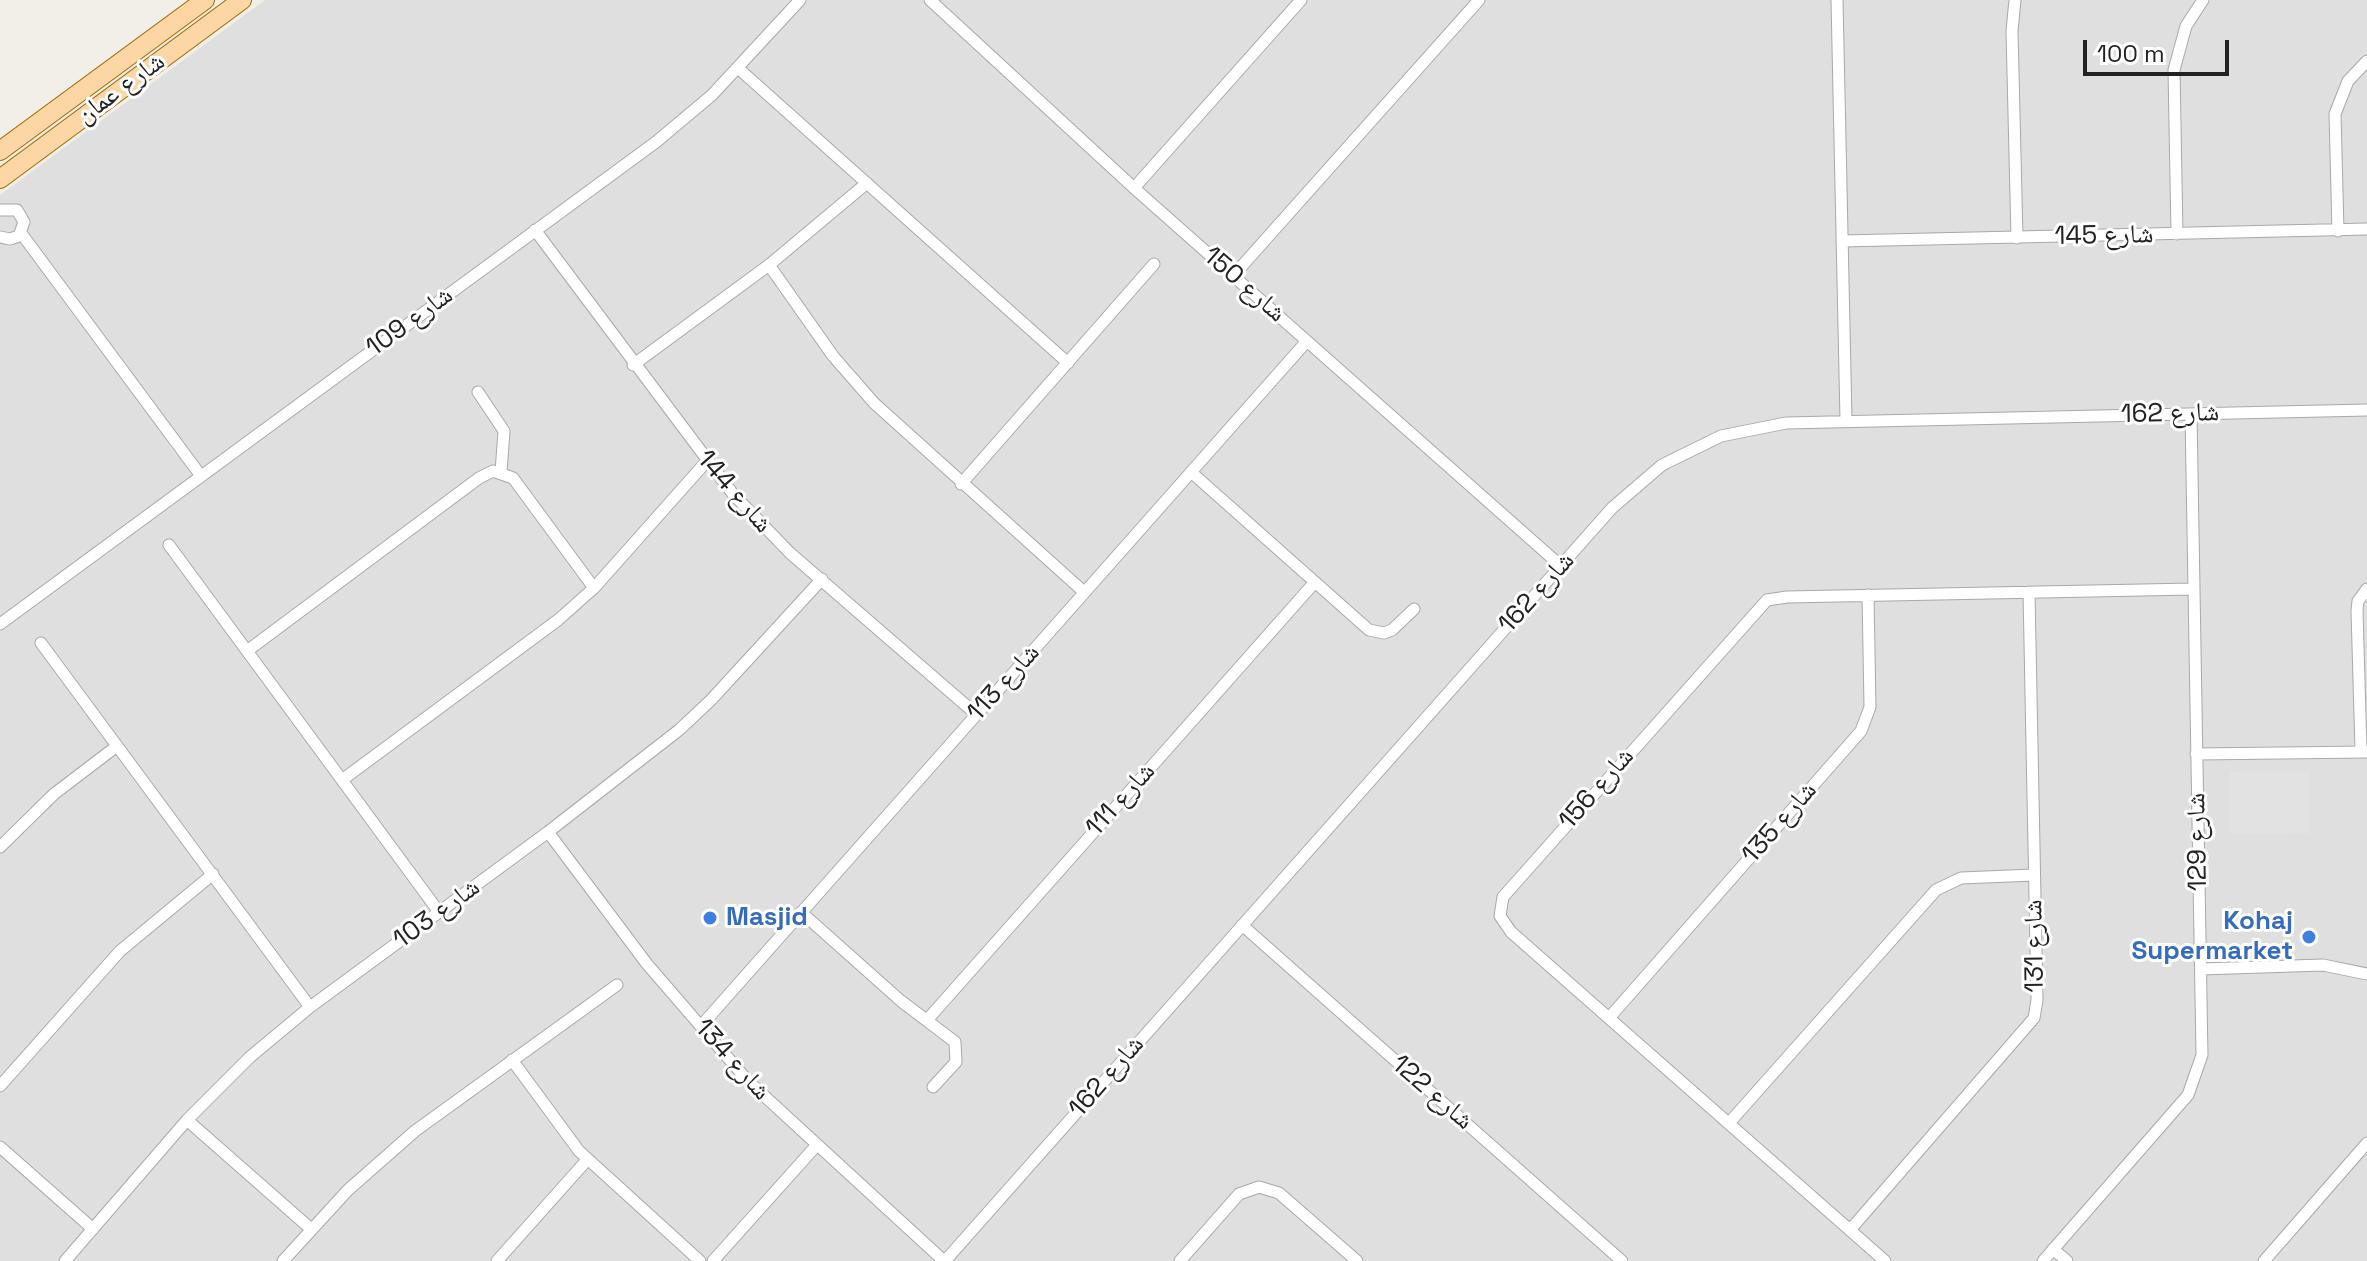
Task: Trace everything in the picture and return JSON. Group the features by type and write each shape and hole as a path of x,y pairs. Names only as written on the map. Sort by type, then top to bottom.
{"main road":[{"name":"شارع عمان","path":"0,151 205,0"},
{"name":"شارع عمان","path":"0,179 242,0"}],"street":[{"name":"شارع 109","path":"0,624 656,142 739,69 800,0"},
{"name":"شارع 150","path":"930,0 1134,188 1561,566"},
{"path":"1134,188 1301,0"},
{"path":"1233,276 1479,0"},
{"path":"1837,0 1846,420"},
{"path":"2015,0 2012,31 2017,238"},
{"path":"2177,234 2174,70 2186,26 2203,0"},
{"path":"2338,231 2335,114 2348,81 2367,61"},
{"path":"739,69 1068,363"},
{"path":"633,365 769,265 867,183"},
{"path":"0,210 13,208 21,213 24,222 21,233 10,239 0,237"},
{"name":"شارع 145","path":"1842,241 2367,229"},
{"name":"شارع 144","path":"535,230 706,462 761,524 976,714"},
{"path":"21,233 201,476"},
{"path":"961,484 1154,264"},
{"path":"769,265 853,380 895,425 1084,592"},
{"name":"شارع 113","path":"701,1026 1307,341"},
{"path":"478,392 504,431 501,472"},
{"name":"شارع 162","path":"945,1261 1561,566 1636,485 1691,448 1753,427 1846,420 2367,410"},
{"name":"شارع 129","path":"2043,1261 2188,1095 2202,1055 2191,414"},
{"path":"342,780 558,620 594,588 706,462"},
{"path":"247,651 479,478 501,472 513,478 594,588"},
{"path":"1191,472 1376,633 1392,630 1414,609"},
{"path":"169,545 439,912"},
{"name":"شارع 103","path":"65,1261 187,1120 250,1057 310,1007 548,832 693,717 822,579"},
{"name":"شارع 111","path":"928,1019 1315,582"},
{"name":"شارع 156","path":"1885,1261 1504,925 1500,906 1503,897 1758,606 1777,597 2193,589"},
{"path":"2196,754 2364,751 2357,611 2358,601 2367,589"},
{"name":"شارع 131","path":"1850,1230 2034,1018 2037,1000 2029,592"},
{"name":"شارع 135","path":"1609,1018 1861,731 1870,707 1868,595"},
{"path":"41,643 310,1007"},
{"path":"0,847 46,801 117,746"},
{"name":"شارع 134","path":"548,832 647,964 748,1081 945,1261"},
{"path":"0,1086 120,951 213,874"},
{"path":"1729,1123 1936,890 1961,878 2034,875"},
{"path":"801,912 958,1048 956,1062 933,1087"},
{"name":"شارع 122","path":"1242,925 1622,1261"},
{"path":"2201,969 2323,965 2367,974"},
{"path":"283,1261 311,1229 392,1150 617,985"},
{"path":"512,1060 587,1160 700,1261"},
{"path":"187,1120 311,1229"},
{"path":"2264,1261 2367,1143"},
{"path":"713,1261 816,1146"},
{"path":"0,1147 93,1229"},
{"path":"497,1261 587,1160"},
{"path":"1180,1261 1239,1194 1259,1187 1279,1193 1357,1261"},
{"path":"2053,1249 2067,1261"}],"shaded area":[{"path":"265,0 2367,0 2367,1261 0,1261 0,195"},
{"path":"2309,771 2310,833 2230,834 2230,772"}],"place":[{"name":"Masjid","path":"710,918"},
{"name":"Kohaj Supermarket","path":"2309,937"}]}
